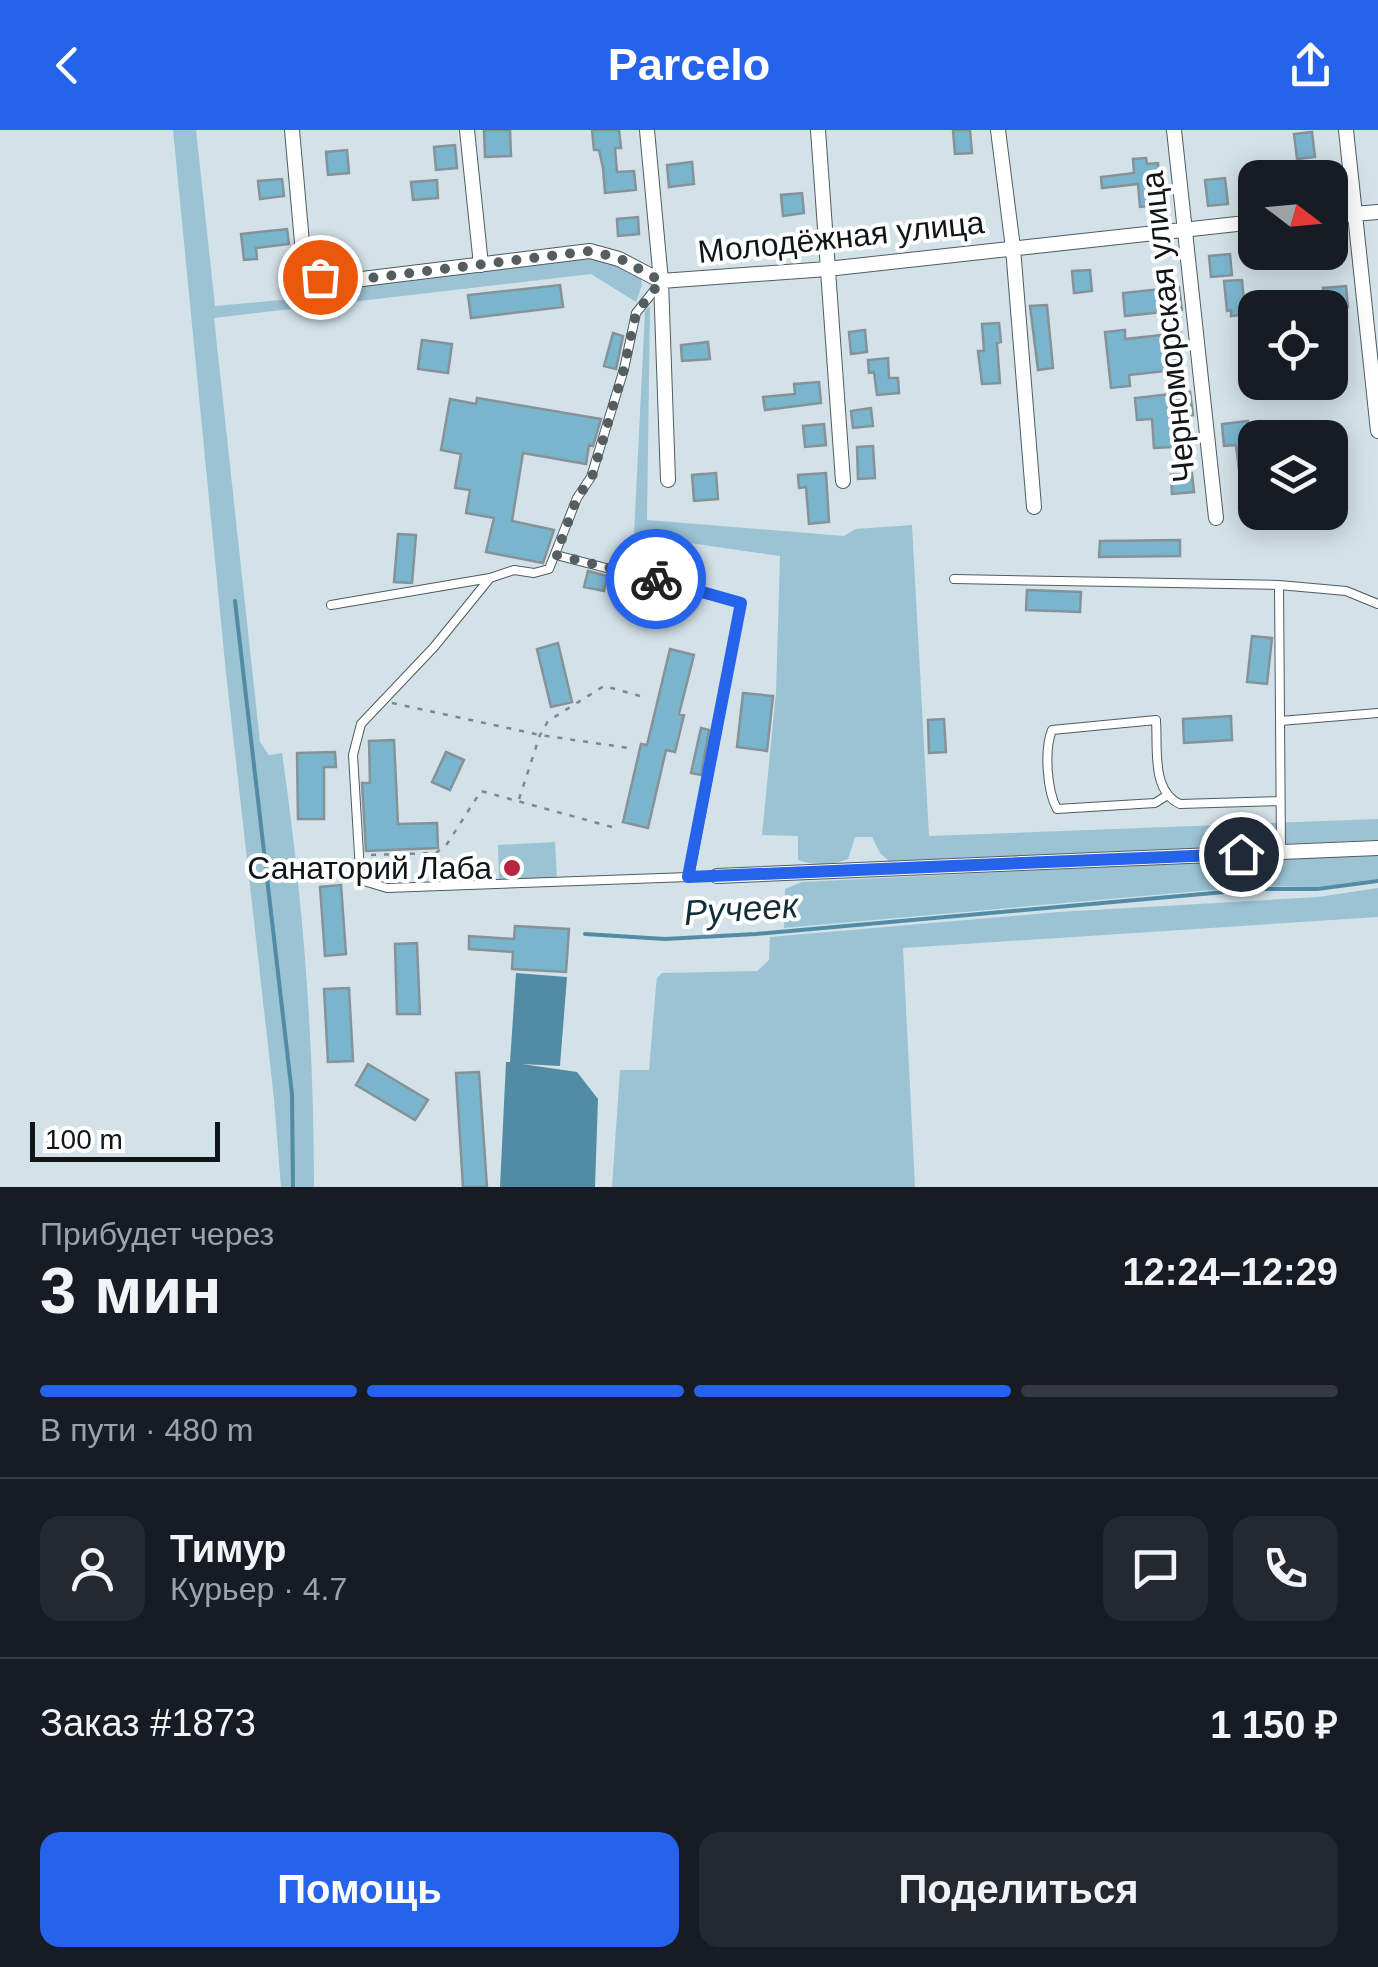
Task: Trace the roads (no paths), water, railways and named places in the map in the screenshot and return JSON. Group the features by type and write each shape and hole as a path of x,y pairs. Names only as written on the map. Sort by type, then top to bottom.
{"street":[{"name":"Молодёжная улица","path":"292,130 303,254 320,277 346,281 590,251 619,258 661,281 827,269 1238,223"},
{"path":"467,130 481,265"},
{"path":"647,130 661,281 668,480"},
{"path":"818,130 843,482"},
{"path":"998,130 1013,248 1034,507"},
{"name":"Черноморская улица","path":"1174,130 1216,518"},
{"path":"1346,130 1378,430"},
{"path":"1348,215 1378,212"},
{"path":"716,876 1378,848"}],"lane":[{"path":"331,606 490,578 514,570 534,574 548,568 577,498 592,477 636,313 661,281"},
{"path":"556,555 741,603 688,877"},
{"path":"490,578 434,647 361,724 353,755 360,871 367,882 387,888 716,876"},
{"path":"954,580 1280,586 1346,592 1378,604"},
{"path":"1280,586 1280,852"},
{"path":"1280,721 1378,713"},
{"path":"1166,796 1155,804 1057,809 1053,804 1049,766 1052,730 1156,720 1160,778 1166,796 1180,804 1280,801"}],"waterway":[{"path":"235,601 292,1094 293,1187"},
{"name":"Ручеек","path":"585,934 665,939 756,934 1378,881"}],"place":[{"name":"Санаторий Лаба","path":"512,868"}]}
